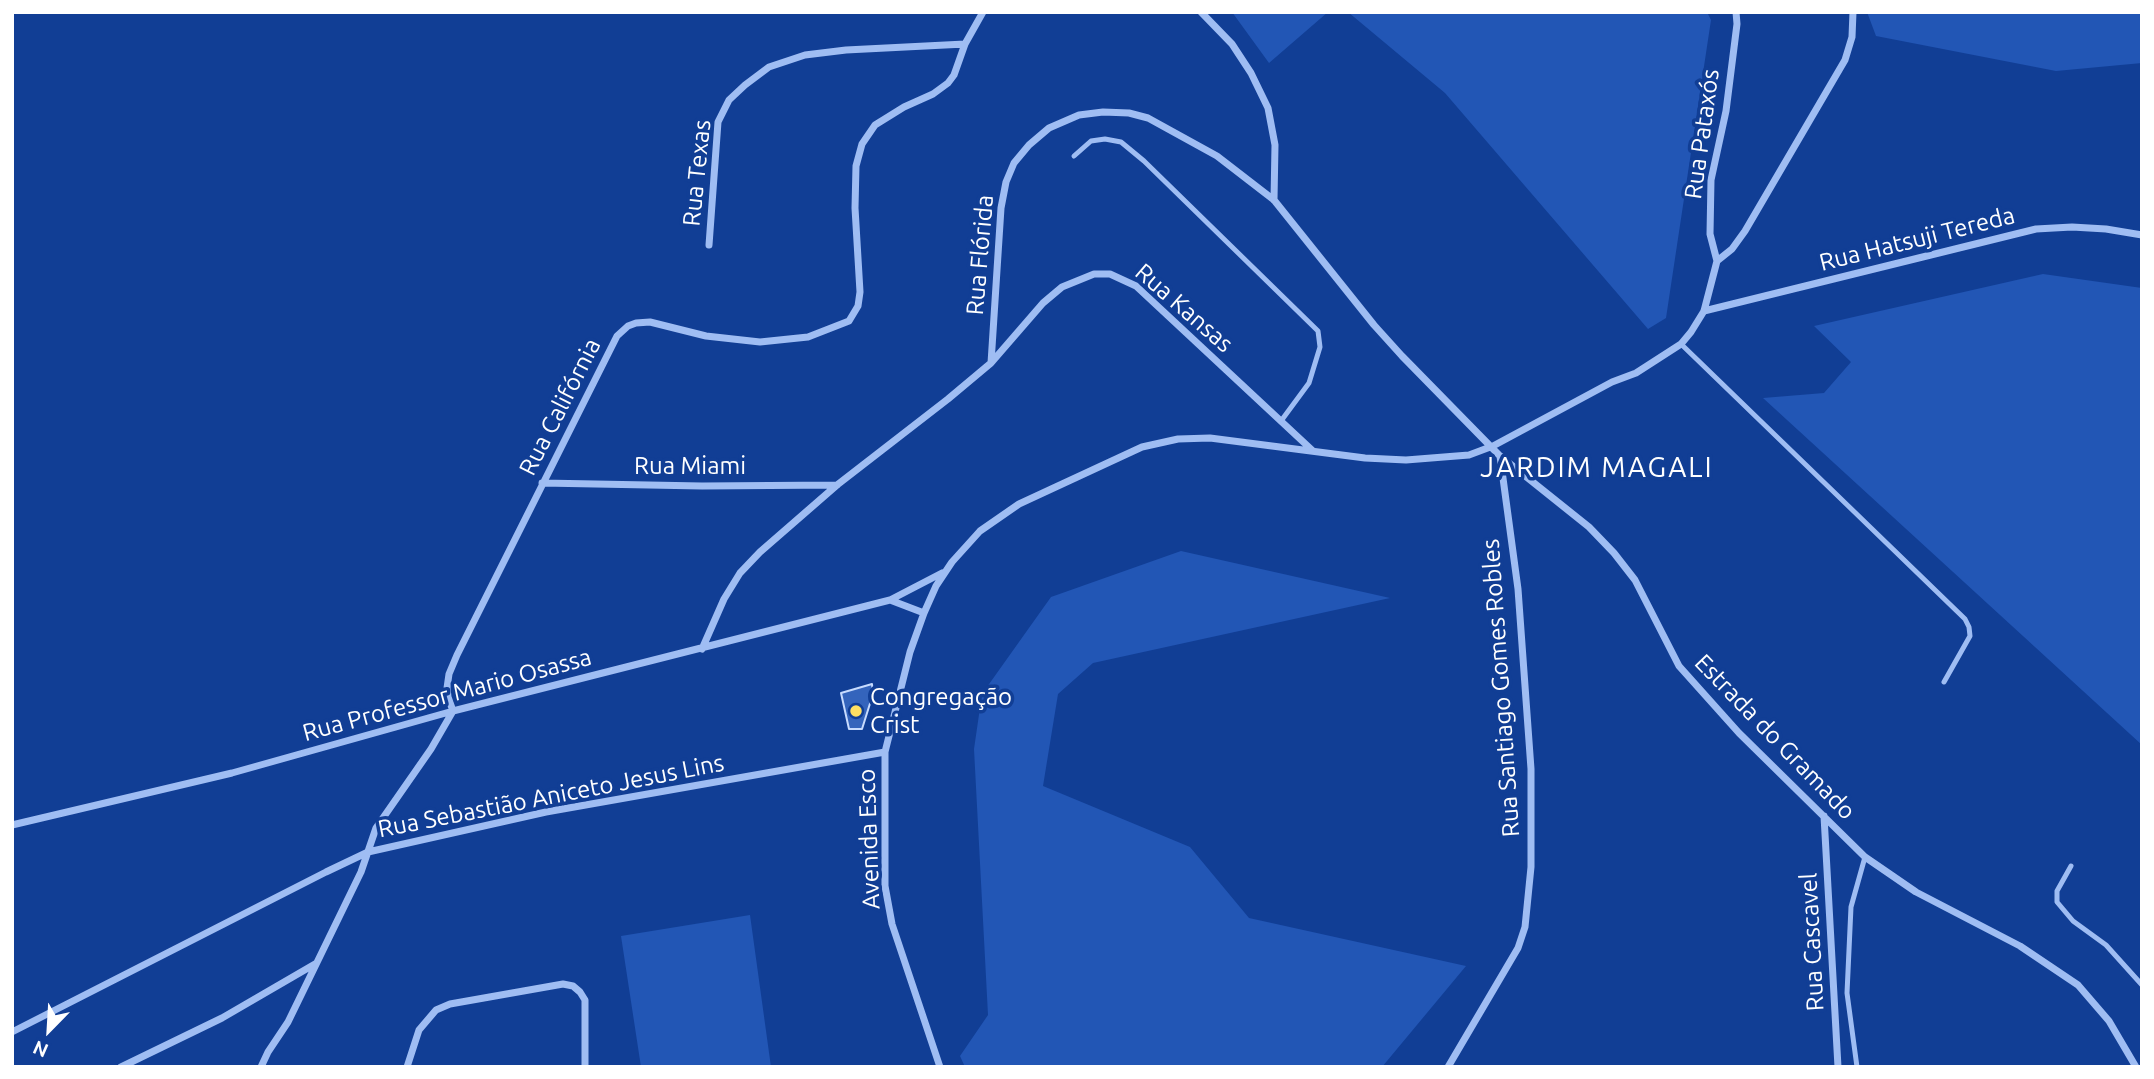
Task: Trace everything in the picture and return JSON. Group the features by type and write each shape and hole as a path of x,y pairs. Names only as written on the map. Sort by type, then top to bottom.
{"street":[{"path":"965,44 983,12"},
{"path":"1201,12 1251,72 1268,108 1275,145 1274,200"},
{"name":"Rua Pataxós","path":"1717,261 1710,234 1712,180 1726,111 1737,24 1736,12"},
{"path":"946,572 980,531 1019,504 1142,447 1178,439 1210,438 1365,458 1433,459 1469,455 1493,446 1612,382 1636,373 1681,344 1704,311 1717,261 1732,249 1745,231 1845,60 1852,37 1853,12"},
{"name":"Rua Texas","path":"709,245 718,122 729,100 745,85 769,67 805,55 846,50 965,44"},
{"name":"Rua Califórnia","path":"453,711 447,697 449,674 617,337 628,326 650,322 706,336 760,342 808,337 849,321 858,306 860,292 855,208 856,166 862,144 875,125 948,83 954,75 965,44"},
{"name":"Rua Flórida","path":"991,363 1001,208 1006,182 1014,163 1049,128 1079,115 1129,113 1148,118 1217,156 1274,200 1374,326 1493,446"},
{"name":"Rua Hatsuji Tereda","path":"1704,311 2036,229 2072,227 2142,235"},
{"name":"Rua Kansas","path":"991,363 1043,303 1062,287 1094,274 1110,274 1136,286 1313,451"},
{"path":"702,649 724,599 740,573 761,552 837,485 991,363"},
{"name":"Estrada do Gramado","path":"1493,446 1499,455 1589,527 1614,553 1635,580 1679,666 1739,733 1865,857 1916,892 2020,946 2078,985 2109,1021 2136,1067"},
{"name":"Rua Santiago Gomes Robles","path":"1448,1067 1518,948 1525,927 1531,867 1531,769 1519,603 1499,455"},
{"name":"Rua Miami","path":"542,484 837,485"},
{"name":"Rua Professor Mario Osassa","path":"12,825 232,773 453,711 890,600 946,572"},
{"name":"Avenida Esco","path":"940,1067 892,923 885,886 886,752 910,652 930,596 946,572"},
{"path":"890,600 924,613"},
{"path":"261,1067 288,1022 361,872 384,815 431,749 453,711"},
{"name":"Rua Sebastião Aniceto Jesus Lins","path":"12,1032 368,852 546,813 886,752"},
{"name":"Rua Cascavel","path":"1824,816 1838,1067"},
{"path":"121,1067 222,1018 316,964"},
{"path":"407,1067 419,1030 436,1010 450,1004 563,984 573,986 585,1000 585,1067"}],"lane":[{"path":"1074,156 1091,141 1105,139 1121,142 1144,161 1318,331 1320,347 1309,383 1281,421"},
{"path":"1681,344 1965,619 1970,636 1944,682"},
{"path":"1857,1067 1847,993 1851,907 1865,857"},
{"path":"2071,866 2057,891 2057,902 2073,921 2106,945 2142,985"}],"shaded area":[{"path":"1232,12 1328,12 1269,63"},
{"path":"1348,12 1707,12 1711,20 1666,318 1648,329 1445,93"},
{"path":"1867,12 2142,12 2142,63 2056,71 1876,36"},
{"path":"2043,274 2142,288 2142,745 1763,398 1824,393 1851,362 1814,326"},
{"path":"1181,551 1390,598 1093,663 1058,694 1043,786 1190,847 1249,918 1466,966 1382,1067 965,1067 960,1056 988,1015 974,749 982,694 1051,597"},
{"path":"750,915 771,1067 641,1067 621,936"}],"building":[{"name":"Congregação Crist","path":"872,684 873,694 862,729 849,729 841,693"}],"place":[{"name":"Congregação Crist","path":"856,711"}],"district":[{"name":"JARDIM MAGALI","path":"1597,468"}]}
